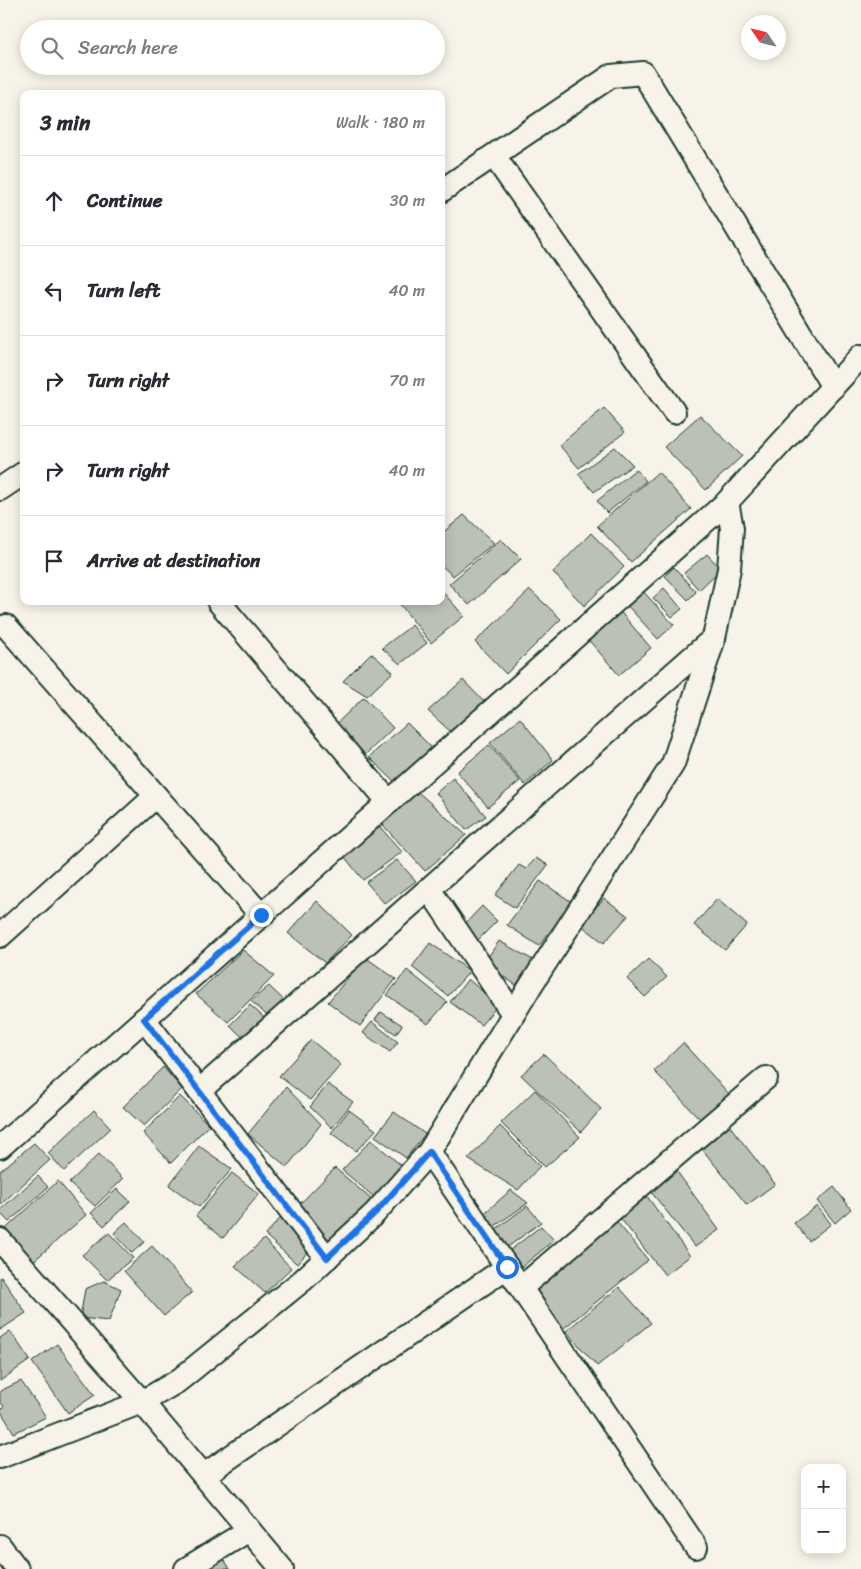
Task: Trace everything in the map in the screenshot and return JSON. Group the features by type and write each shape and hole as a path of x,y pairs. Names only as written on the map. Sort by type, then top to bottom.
{"street":[{"path":"445,188 612,76 643,73 833,387"},
{"path":"494,156 674,412"},
{"path":"0,1147 727,502 861,356"},
{"path":"0,490 20,476"},
{"path":"0,1457 142,1402 178,1381 296,1286 327,1258 375,1213 429,1152 513,1014 673,764 714,638 729,569 732,528 727,502"},
{"path":"221,605 389,802"},
{"path":"6,626 261,915"},
{"path":"199,1090 714,638"},
{"path":"0,936 156,796"},
{"path":"429,889 513,1014"},
{"path":"144,1019 327,1258"},
{"path":"521,1288 766,1078"},
{"path":"429,1152 696,1547"},
{"path":"0,1241 142,1402 282,1569"},
{"path":"204,1475 507,1267"},
{"path":"186,1569 249,1530"},
{"path":"0,1546 16,1569"}],"building":[{"path":"604,408 625,432 579,468 559,445"},
{"path":"700,415 742,456 706,490 664,447"},
{"path":"615,447 633,465 594,492 578,474"},
{"path":"636,469 646,481 607,513 597,501"},
{"path":"658,472 691,509 631,562 597,526"},
{"path":"464,515 494,543 453,576 445,569 445,531"},
{"path":"591,533 624,567 584,606 553,572"},
{"path":"501,539 521,559 469,605 449,584"},
{"path":"707,554 721,569 699,590 684,573"},
{"path":"674,567 696,592 688,600 665,576"},
{"path":"640,588 674,625 658,639 624,602"},
{"path":"664,588 682,609 672,617 653,598"},
{"path":"530,590 561,619 506,674 475,642"},
{"path":"445,595 464,616 431,643 400,605 445,605"},
{"path":"618,609 651,648 619,675 585,636"},
{"path":"412,625 427,643 400,664 382,648"},
{"path":"371,653 393,672 367,696 343,681"},
{"path":"463,680 485,703 452,733 428,711"},
{"path":"364,697 393,728 362,758 332,728"},
{"path":"520,718 553,760 525,785 490,743"},
{"path":"407,723 433,749 396,783 369,757"},
{"path":"489,745 520,781 488,807 457,772"},
{"path":"453,778 486,816 466,830 436,793"},
{"path":"418,792 466,835 425,871 382,824"},
{"path":"380,827 402,852 363,880 344,856"},
{"path":"536,858 548,865 515,908 495,895 519,865 526,869"},
{"path":"397,860 416,881 385,904 366,882"},
{"path":"540,881 572,902 539,946 507,925"},
{"path":"604,898 628,916 604,943 581,925"},
{"path":"717,899 747,925 725,950 694,925"},
{"path":"317,901 352,935 325,963 288,933"},
{"path":"482,906 497,921 477,941 462,927"},
{"path":"499,941 533,960 516,985 484,963"},
{"path":"430,943 470,971 448,996 412,967"},
{"path":"243,950 274,976 228,1022 196,994"},
{"path":"365,957 396,979 360,1026 328,1002"},
{"path":"648,959 667,977 645,997 627,979"},
{"path":"407,970 447,1002 428,1024 387,995"},
{"path":"468,979 498,1005 481,1025 450,1002"},
{"path":"269,986 290,1006 273,1021 251,1001"},
{"path":"250,1005 270,1023 248,1043 230,1025"},
{"path":"381,1012 402,1025 396,1034 375,1020"},
{"path":"372,1022 398,1042 390,1052 363,1033"},
{"path":"311,1040 341,1065 310,1100 279,1076"},
{"path":"683,1043 730,1095 700,1119 654,1071"},
{"path":"544,1054 601,1109 581,1132 521,1075"},
{"path":"163,1067 182,1089 144,1126 123,1107"},
{"path":"328,1084 353,1102 332,1128 310,1107"},
{"path":"286,1087 321,1124 287,1167 248,1134"},
{"path":"535,1090 580,1137 545,1167 501,1123"},
{"path":"180,1096 209,1125 171,1163 143,1133"},
{"path":"94,1110 111,1128 64,1171 48,1153"},
{"path":"349,1110 376,1130 356,1151 331,1133"},
{"path":"394,1112 425,1134 406,1158 375,1136"},
{"path":"726,1121 775,1184 747,1205 698,1144"},
{"path":"500,1126 540,1166 518,1190 468,1159"},
{"path":"371,1140 402,1166 374,1197 342,1170"},
{"path":"34,1143 50,1160 0,1205 0,1171"},
{"path":"199,1146 232,1169 199,1207 169,1185"},
{"path":"99,1154 123,1179 95,1206 69,1183"},
{"path":"673,1166 719,1230 695,1247 648,1188"},
{"path":"335,1168 372,1200 331,1243 295,1209"},
{"path":"232,1173 259,1194 223,1238 196,1216"},
{"path":"38,1176 48,1187 9,1222 0,1213 0,1210"},
{"path":"58,1181 86,1215 28,1266 0,1234"},
{"path":"834,1187 851,1209 835,1223 817,1201"},
{"path":"117,1189 130,1201 104,1226 91,1213"},
{"path":"511,1190 528,1203 492,1228 480,1217"},
{"path":"644,1192 690,1256 665,1275 617,1214"},
{"path":"527,1206 541,1222 504,1250 492,1232"},
{"path":"817,1206 831,1224 809,1241 794,1223"},
{"path":"286,1212 313,1246 297,1264 265,1235"},
{"path":"613,1217 648,1260 559,1332 525,1289"},
{"path":"126,1222 144,1242 132,1253 114,1233"},
{"path":"541,1226 554,1240 517,1271 504,1255"},
{"path":"109,1233 133,1258 107,1280 82,1255"},
{"path":"264,1239 291,1268 265,1293 235,1266"},
{"path":"152,1246 192,1292 164,1316 124,1271"},
{"path":"0,1277 26,1313 0,1330"},
{"path":"104,1281 121,1289 109,1321 80,1318 85,1289"},
{"path":"619,1287 651,1323 597,1366 566,1331"},
{"path":"10,1331 30,1360 0,1381 0,1338"},
{"path":"57,1344 95,1395 68,1413 32,1362"},
{"path":"21,1381 46,1417 14,1433 0,1410 4,1407 0,1401 0,1391"},
{"path":"220,1553 230,1569 194,1569"}],"route":[{"path":"261,915 144,1019 327,1258 375,1213 429,1152 507,1267"}]}
